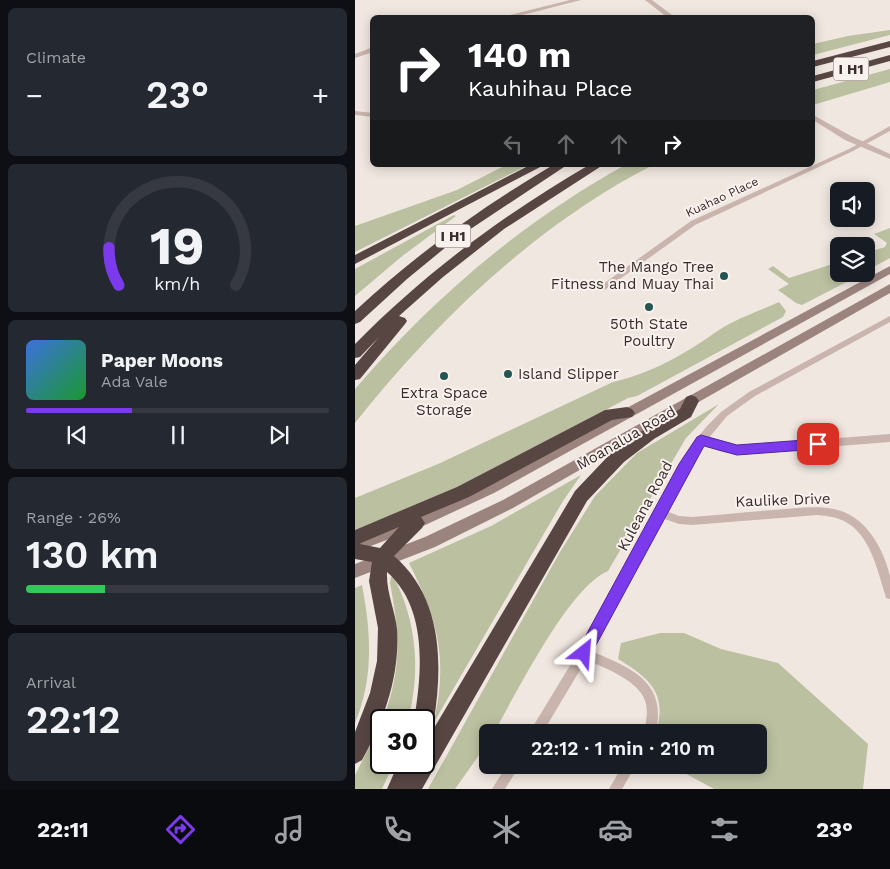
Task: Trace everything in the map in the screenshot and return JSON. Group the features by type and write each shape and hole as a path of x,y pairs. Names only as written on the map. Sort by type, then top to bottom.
{"highway":[{"name":"I H1","path":"815,63 890,44"},
{"name":"I H1","path":"815,78 890,58"},
{"path":"355,260 534,167"},
{"name":"I H1","path":"355,319 387,289 450,238 558,167"},
{"name":"I H1","path":"355,353 437,276 523,211 594,167"},
{"path":"355,375 437,276"},
{"path":"410,789 581,496 618,457 648,435 686,413 691,401"},
{"path":"355,538 471,489 609,414 627,413"},
{"path":"355,753 375,711 385,669 387,628 378,574 391,545 416,523"},
{"path":"355,552 369,552 398,568 407,581 429,645 429,690 426,709"},
{"path":"398,789 405,774"}],"main road":[{"name":"Moanalua Road","path":"355,546 416,523 489,489 890,268"},
{"name":"Moanalua Road","path":"355,571 430,542 508,504 890,288"}],"street":[{"path":"523,15 578,0"},
{"path":"649,0 669,15"},
{"path":"355,56 370,50"},
{"path":"355,113 370,115"},
{"path":"815,118 861,145 890,157"},
{"name":"Kuahao Place","path":"815,166 861,145 890,128"},
{"name":"Kuahao Place","path":"603,287 693,223 814,167"},
{"name":"Kuleana Road","path":"541,724 584,653 659,512 701,440 724,414 746,398 890,319"},
{"path":"701,440 722,448 737,450 890,438"},
{"name":"Kaulike Drive","path":"659,512 679,520 692,521 818,511 839,513 852,519 867,534 890,594"},
{"path":"584,653 631,676 642,684 649,696 653,710 650,724"},
{"path":"498,789 508,774"},
{"path":"615,789 624,774"}],"green space":[{"path":"890,30 890,35 815,54 815,44 848,36"},
{"path":"890,69 890,82 815,104 815,89"},
{"path":"502,167 524,167 355,252 355,226 457,190"},
{"path":"622,167 649,167 610,189 569,216 491,278 419,348 355,423 355,389 415,324 480,265 514,238 587,188"},
{"path":"454,215 456,216 401,257 355,296 355,269"},
{"path":"890,228 890,258 875,266 875,250 885,247 887,243 874,234"},
{"path":"830,265 830,282 847,282 802,305 778,290 789,284 768,269 773,266 789,278"},
{"path":"779,302 786,311 783,317 637,396 628,398 458,489 355,530 355,498 438,464 613,382 655,368 741,318"},
{"path":"719,404 686,438 608,571 593,581 560,619 498,724 479,724 479,755 455,789 428,789 560,552 595,496 637,453"},
{"path":"581,475 563,501 435,720 440,678 438,640 427,603 409,563 491,526"},
{"path":"393,576 401,593 412,629 415,684 410,709 386,709 394,684 397,652 396,619 390,583"},
{"path":"362,585 369,638 369,655 365,689 355,723 355,588"},
{"path":"660,633 684,633 721,649 778,663 868,744 863,789 714,789 686,774 767,774 767,724 658,724 659,707 653,688 639,673 618,659 621,643"},
{"path":"370,746 370,774 389,774 382,789 355,789 355,775"}],"place":[{"name":"The Mango Tree Fitness and Muay Thai","path":"724,276"},
{"name":"50th State Poultry","path":"649,307"},
{"name":"Island Slipper","path":"508,374"},
{"name":"Extra Space Storage","path":"444,376"}],"route":[{"path":"584,653 684,467 701,440 722,448 737,450 818,444"}]}
